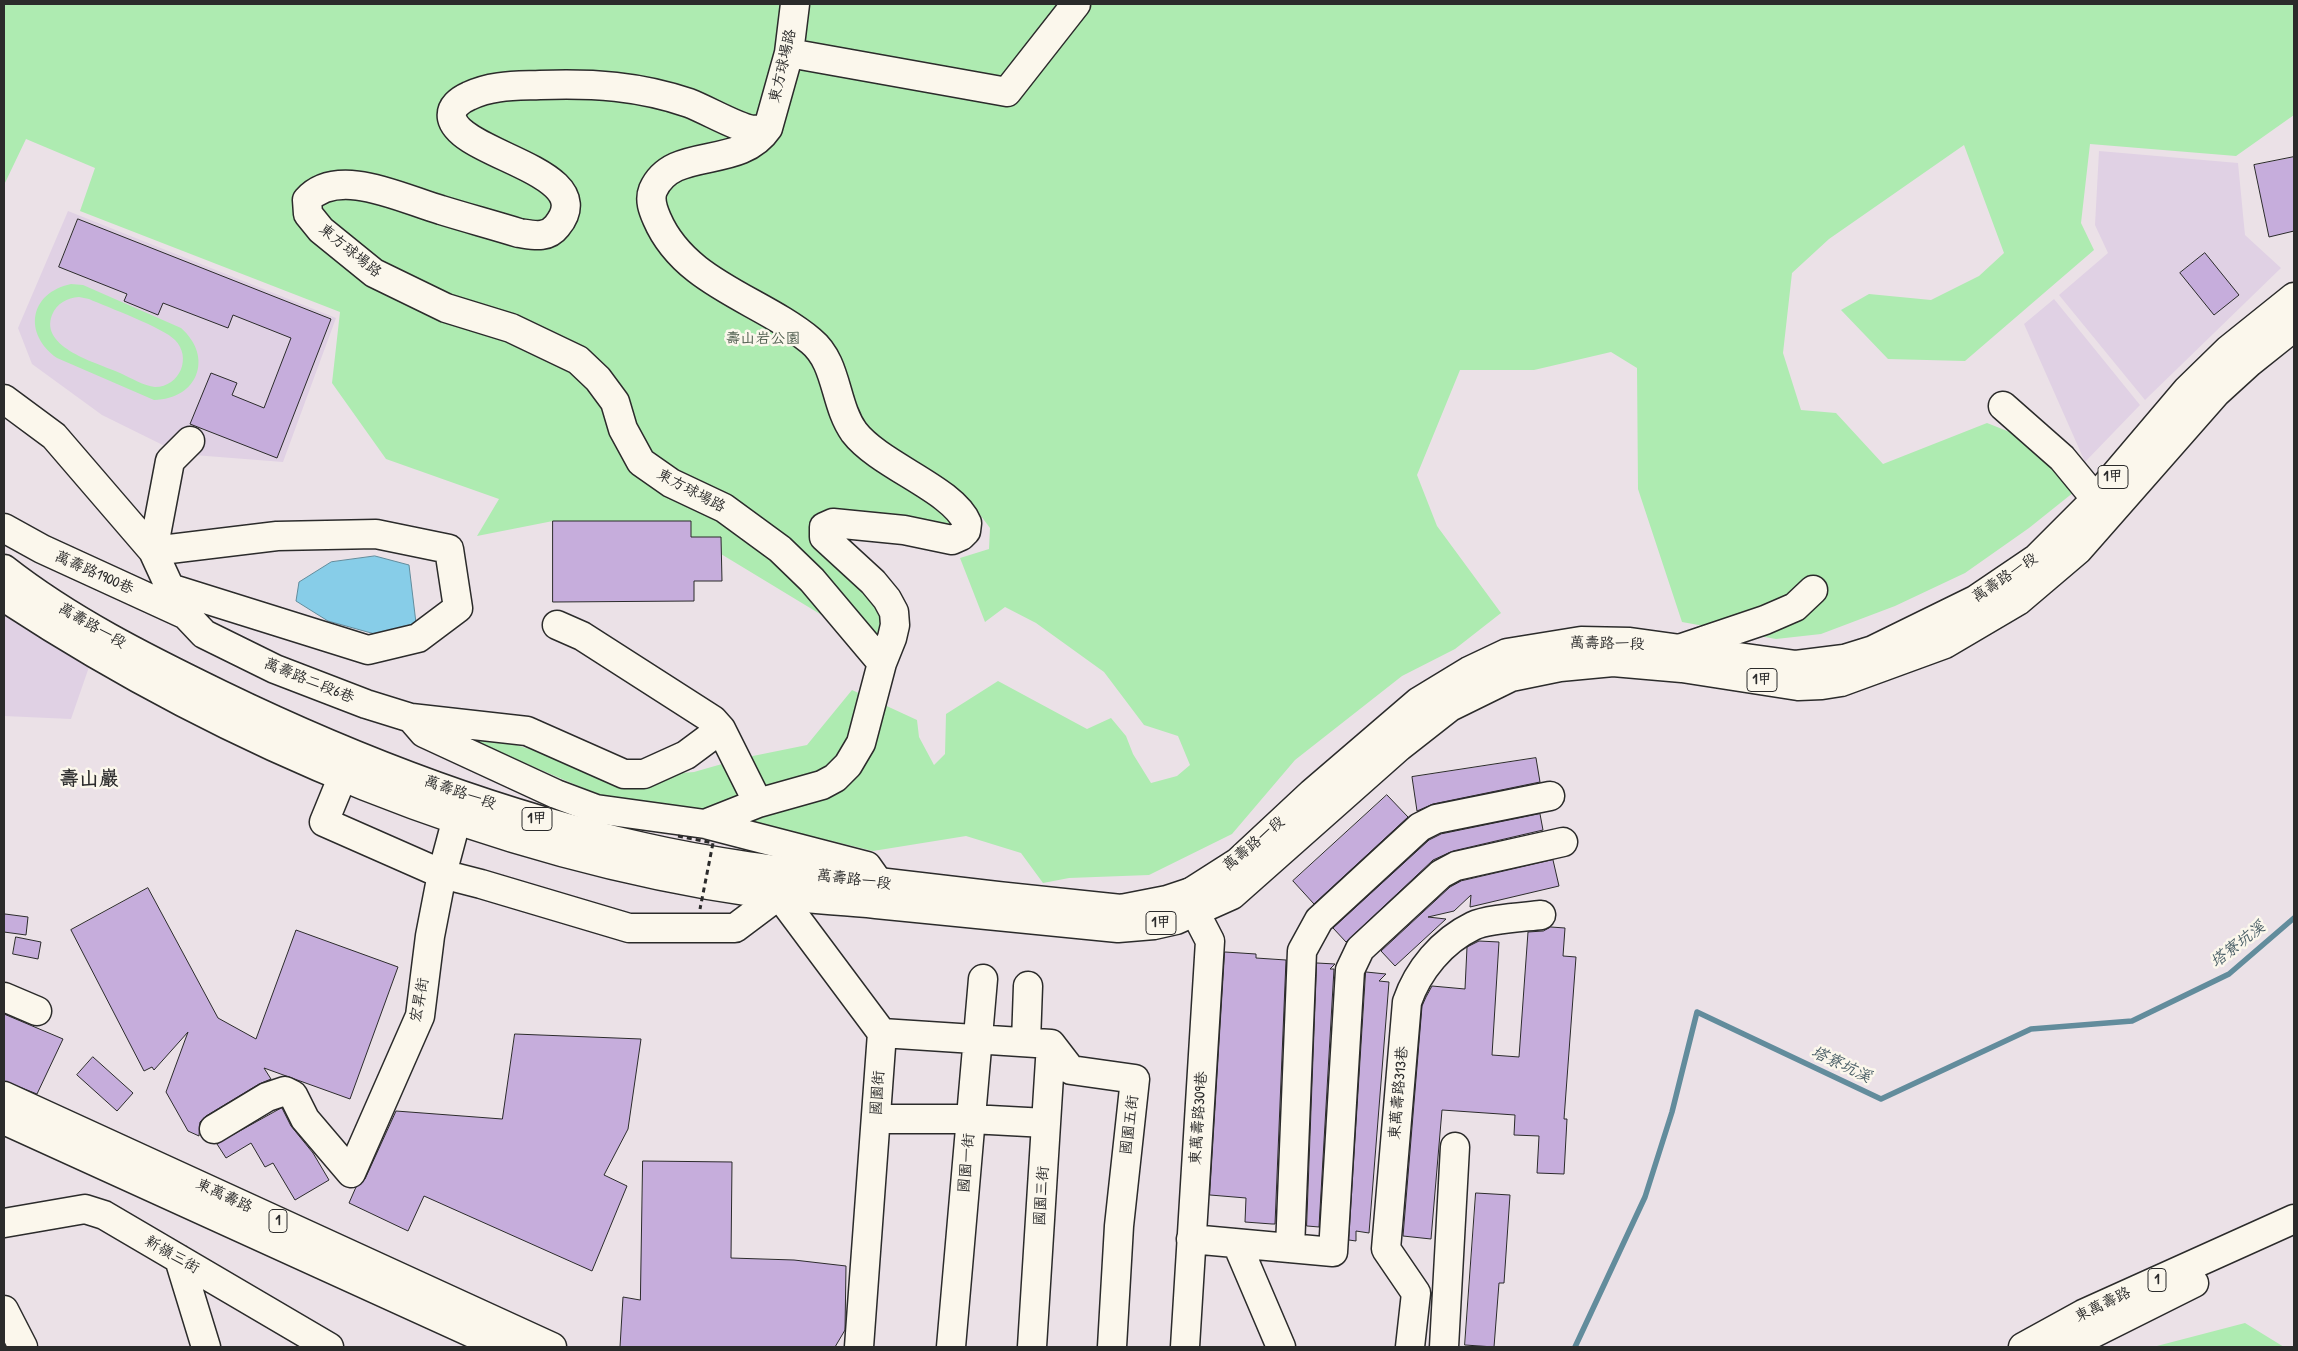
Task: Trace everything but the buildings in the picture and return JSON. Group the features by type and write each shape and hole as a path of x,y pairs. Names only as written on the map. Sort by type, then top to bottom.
{"street":[{"name":"東方球場路","path":"706,824 758,803 822,785 835,778 848,765 861,743 882,664 894,632 894,612 887,599 873,582 824,537 824,526 833,522 904,530 952,540 961,536 966,531 967,524 964,516 942,496 883,458 854,432 841,405 826,358 817,346 804,336 730,292 685,261 662,231 652,205 652,192 658,182 674,167 722,156 749,147 768,128 789,53 795,4"},
{"path":"789,53 1007,92 1076,4"},
{"name":"東方球場路","path":"768,128 752,130 690,104 618,85 503,86 477,92 463,99 455,106 452,114 453,122 468,138 525,165 554,184 562,194 565,207 559,224 547,234 537,236 519,232 386,192 353,185 332,186 321,189 306,200 306,207 308,214 321,230 374,274 446,308 511,328 578,360 598,379 615,402 623,429 641,462 671,483 724,508 780,549 812,580 882,664"},
{"name":"萬壽路一段","path":"4,597 66,638 159,691 254,738 342,778 553,851 635,870 878,893 1118,928 1154,925 1193,902 1232,895 1399,747 1450,707 1511,677 1560,667 1682,658 1796,664 1844,659 1873,650 1913,632 2006,581 2037,558 2096,498 2187,390 2228,350 2294,297"},
{"name":"萬壽路一段","path":"1682,658 1798,686 1822,685 1849,680 1945,644 2018,601 2078,550 2216,393 2250,362 2294,327"},
{"name":"萬壽路二段6巷","path":"4,399 54,436 153,551 170,588 186,615 204,634 275,668 366,704 411,718 424,733 556,794 596,809 706,824"},
{"path":"2003,406 2062,458 2096,498"},
{"path":"170,588 368,650 418,638 458,608 449,549 376,534 277,536 153,551 170,462 190,441"},
{"name":"萬壽路1900巷","path":"4,528 42,549 186,615"},
{"name":"萬壽路一段","path":"4,569 81,622 174,672 267,717 355,756 467,796 560,826 780,884"},
{"path":"1682,658 1795,607 1813,590"},
{"path":"558,624 582,636 713,720 720,729 758,803"},
{"path":"411,718 527,731 624,774 644,774 686,755 720,729"},
{"path":"342,778 324,822 442,874 629,928 735,928 780,884 882,1033 1039,1043"},
{"path":"1290,1248 1302,952 1319,920 1420,827 1436,818 1550,796"},
{"name":"宏昇街","path":"214,1129 267,1097 285,1091 293,1095 305,1119 351,1173 420,1016 430,936 442,874 457,818"},
{"path":"706,824 867,866 878,893"},
{"path":"1191,1239 1333,1252 1350,970 1360,949 1441,874 1456,866 1563,842"},
{"name":"東萬壽路309巷","path":"1185,1347 1210,941 1193,902"},
{"name":"東萬壽路313巷","path":"1410,1347 1416,1293 1386,1249 1407,1002 1414,981 1438,950 1474,925 1541,914"},
{"name":"國園一街","path":"951,1347 983,979"},
{"name":"國園三街","path":"1028,986 1039,1043 1046,1124 1032,1347"},
{"path":"4,997 37,1011"},
{"name":"國園街","path":"859,1347 882,1033"},
{"name":"國園五街","path":"1039,1043 1071,1070 1136,1079 1118,1226 1112,1347"},
{"name":"東萬壽路","path":"4,1096 552,1347"},
{"path":"876,1119 971,1119 1046,1124"},
{"name":"東萬壽路","path":"4,1120 503,1347"},
{"path":"1444,1347 1455,1147"},
{"name":"新嶺三街","path":"4,1223 85,1210 104,1215 329,1347"},
{"name":"東萬壽路","path":"2024,1347 2083,1314 2294,1219"},
{"name":"東萬壽路","path":"2066,1347 2228,1266 2294,1239"},
{"path":"1236,1244 1281,1347"},
{"path":"178,1259 206,1347"},
{"path":"4,1310 20,1346"}],"path":[{"path":"678,836 713,843 700,909"}],"shaded area":[{"path":"2099,151 2238,163 2245,235 2281,268 2145,400 2059,295 2108,253 2095,225"},
{"path":"68,211 336,318 283,462 181,454 102,415 32,364 18,328"},
{"path":"2054,299 2140,405 2085,462 2024,324"},
{"path":"4,615 89,667 71,719 4,716"}],"green space":[{"name":"壽山岩公園","path":"4,4 2294,4 2294,115 2236,156 2090,144 2081,223 2094,250 1965,361 1888,359 1841,310 1869,294 1931,300 1979,276 2004,253 1964,145 1829,239 1792,273 1783,353 1801,410 1836,413 1883,464 1987,423 2025,438 2063,467 2074,492 2029,528 1965,573 1895,606 1821,634 1776,639 1682,622 1638,489 1637,368 1611,352 1534,370 1460,370 1417,475 1437,526 1501,613 1455,649 1402,676 1295,760 1232,834 1149,875 1069,878 1043,883 1021,853 966,836 873,851 777,828 599,795 460,735 477,733 624,778 694,772 743,758 807,745 852,690 917,720 919,737 934,765 945,754 946,714 998,681 1087,729 1111,718 1126,736 1133,754 1151,783 1177,776 1190,765 1178,736 1144,725 1104,672 1036,623 1005,607 985,622 960,558 989,549 990,528 978,512 967,523 966,531 833,523 887,599 886,654 721,554 721,537 691,537 691,521 553,521 477,536 499,499 386,459 332,383 340,312 80,211 95,168 26,139 4,185"},
{"path":"71,284 83,285 181,328 191,339 197,351 199,363 191,384 169,398 154,400 57,358 39,338 35,326 39,305 46,296 57,289","holes":["79,297 89,299 148,324 175,340 183,355 181,370 177,377 164,386 151,386 85,359 62,345 54,337 50,327 54,311 60,304 70,299"]},
{"path":"2245,1323 2284,1347 2153,1347"}],"water":[{"path":"375,556 409,565 416,623 382,636 328,621 296,601 299,582 331,562"}],"waterway":[{"name":"塔寮坑溪","path":"1575,1347 1645,1197 1672,1112 1697,1012 1881,1099 2031,1029 2132,1021 2229,974 2294,918"}],"district":[{"name":"壽山巖","path":"89,780"}]}
